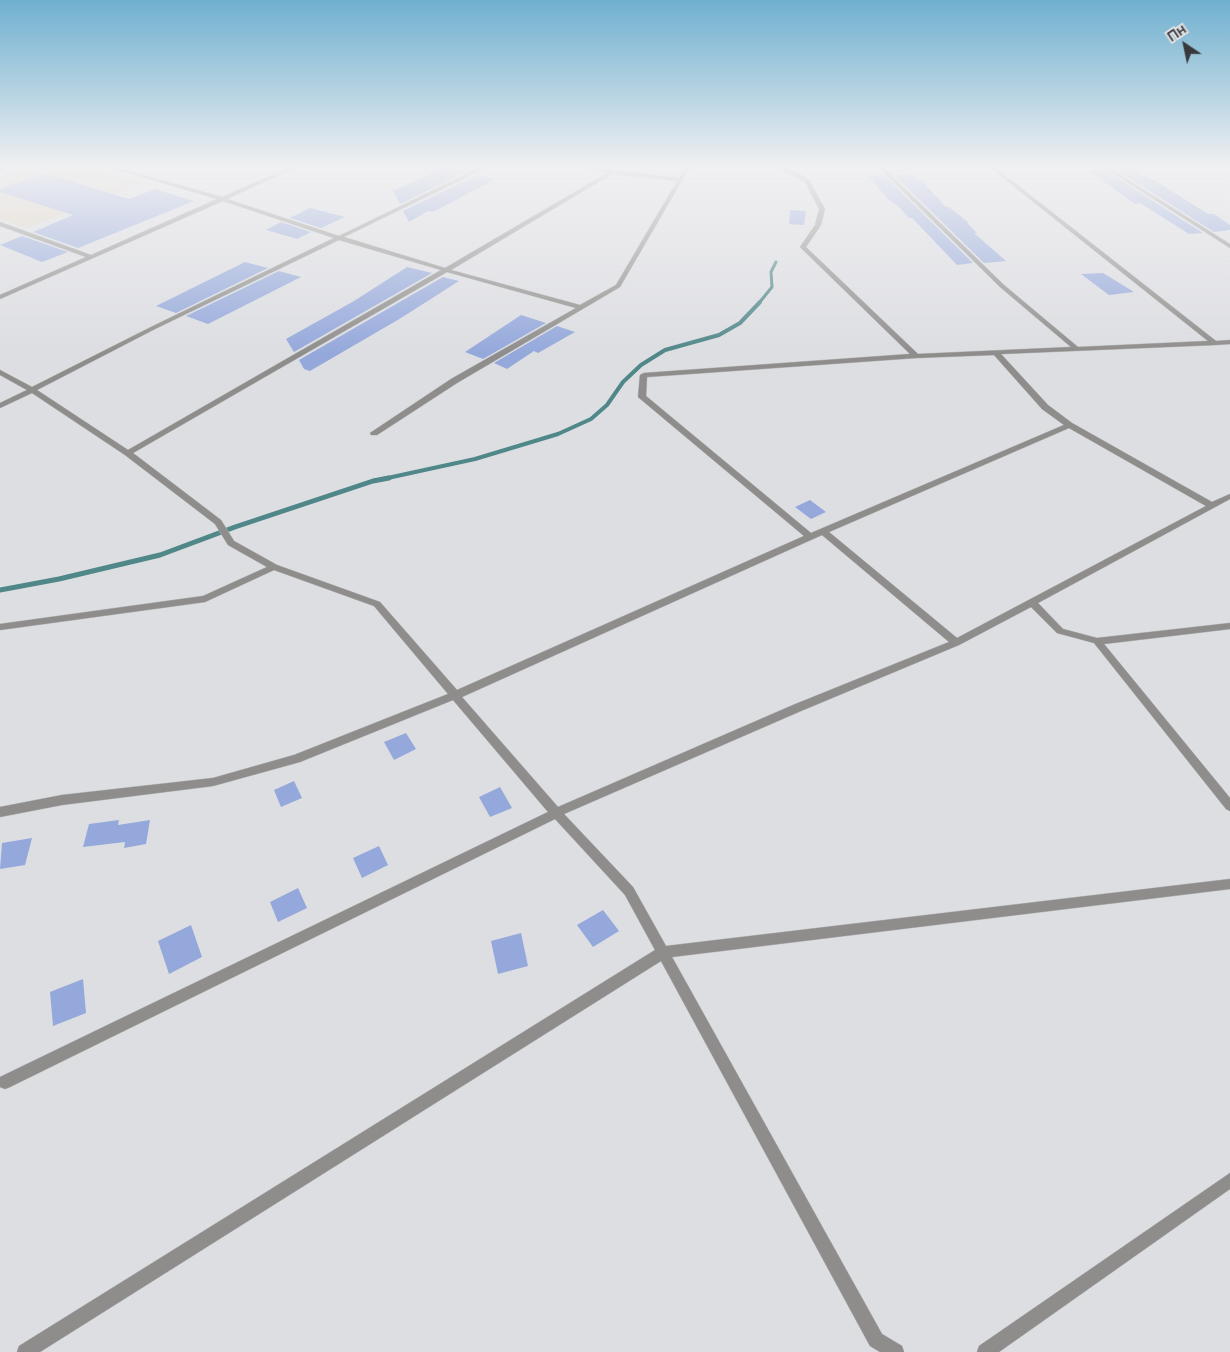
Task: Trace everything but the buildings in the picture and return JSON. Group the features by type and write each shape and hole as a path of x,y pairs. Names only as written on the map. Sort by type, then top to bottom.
{"street":[{"path":"11,228 91,257"},
{"path":"0,297 157,228"},
{"path":"310,228 446,270 580,307"},
{"path":"0,406 153,328 360,228"},
{"path":"128,453 517,228"},
{"path":"374,433 454,381 618,286 652,228"},
{"path":"816,228 803,247 916,356"},
{"path":"943,228 1002,286 1077,349"},
{"path":"1069,228 1215,343"},
{"path":"1202,228 1230,246"},
{"path":"810,537 642,397 644,376 916,356 1230,342"},
{"path":"995,352 1045,406 1069,425 1211,505"},
{"path":"0,372 33,390 128,453 218,522 231,544 274,568 377,604 556,813 630,892 876,1340 896,1352"},
{"path":"0,812 62,800 213,782 296,760 456,695 810,537 1069,425"},
{"path":"5,1082 556,813 797,708 956,643 1230,496"},
{"path":"823,532 956,643"},
{"path":"0,627 205,599 274,568"},
{"path":"1032,603 1060,631 1097,641 1230,626"},
{"path":"1097,641 1230,806"},
{"path":"25,1352 663,952 1230,884"},
{"path":"985,1352 1230,1180"}],"waterway":[{"path":"759,303 772,287 771,272 776,262"},
{"path":"383,479 475,459 558,434 591,419 607,405 623,382 641,365 665,350 719,335 740,323 760,302"},
{"path":"0,590 59,579 160,555 235,527 373,481 389,478"}]}
